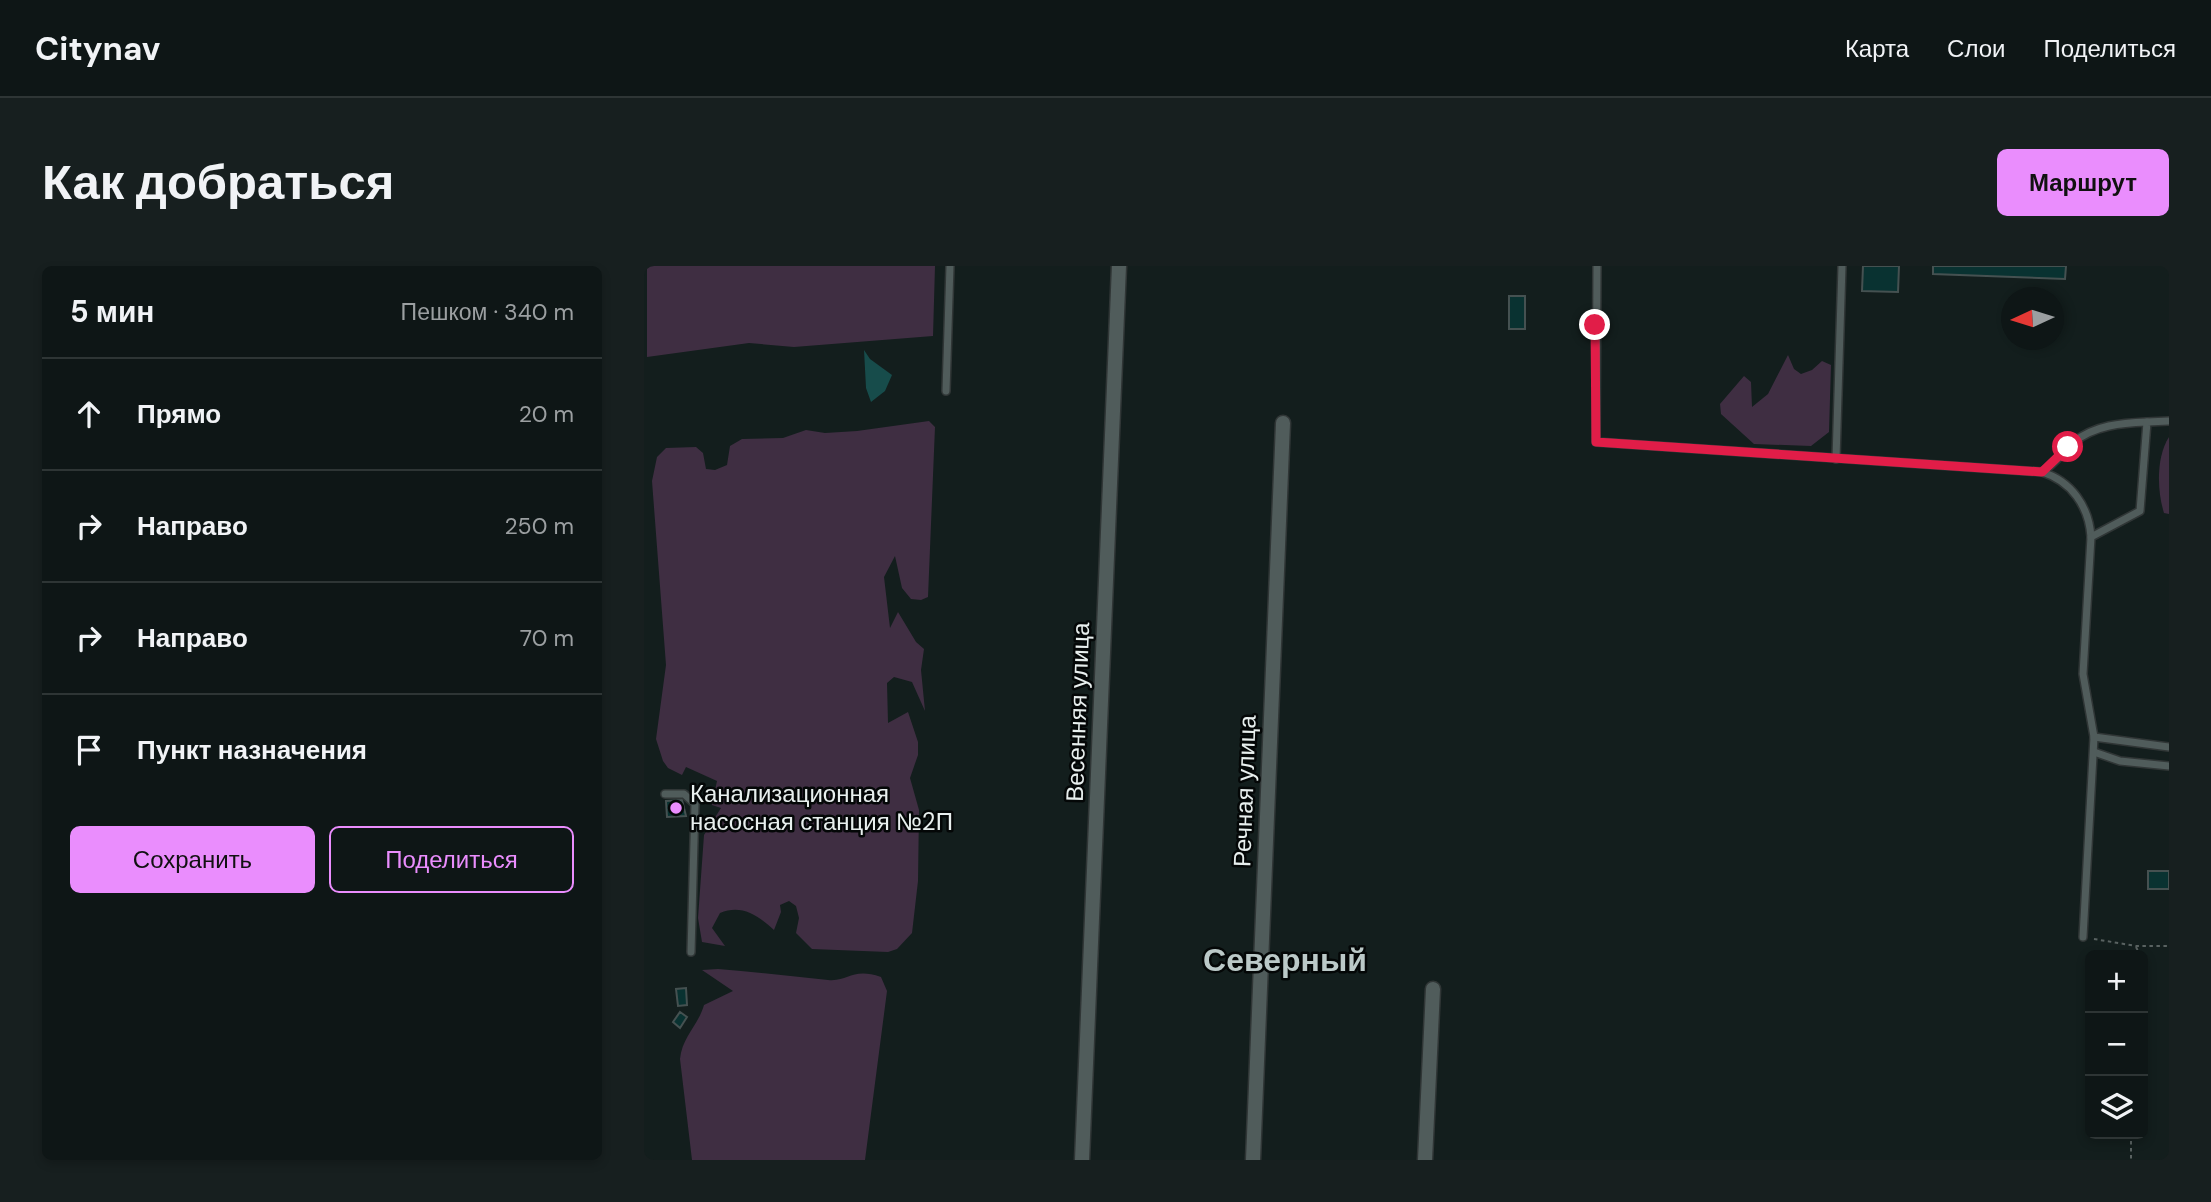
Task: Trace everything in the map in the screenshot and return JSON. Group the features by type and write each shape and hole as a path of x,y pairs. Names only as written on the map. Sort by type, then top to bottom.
{"street":[{"name":"Весенняя улица","path":"1082,1160 1119,266"},
{"name":"Речная улица","path":"1253,1160 1283,423"},
{"path":"1425,1160 1433,989"}],"lane":[{"path":"946,391 950,266"},
{"path":"1597,266 1596,442 2042,472 2062,480 2078,497 2088,518 2091,537 2082,674 2094,737 2083,937"},
{"path":"1836,459 1843,266"},
{"path":"2042,472 2077,440 2088,434 2116,424 2169,421"},
{"path":"2091,537 2140,511 2147,422"},
{"path":"2094,737 2169,747"},
{"path":"2094,752 2120,761 2169,766"},
{"path":"665,794 684,794 695,804 691,952"}],"path":[{"path":"2083,937 2136,946 2169,946"},
{"path":"2136,946 2138,950"},
{"path":"2131,1139 2131,1160"}],"shaded area":[{"path":"647,266 935,266 933,336 794,347 749,343 647,357"},
{"path":"1788,355 1794,369 1801,374 1812,370 1822,361 1831,365 1829,432 1811,446 1754,444 1721,414 1720,404 1744,376 1751,382 1752,407 1768,394"},
{"path":"929,421 935,427 928,597 921,600 911,599 902,588 895,556 884,577 890,628 898,612 916,642 924,649 921,670 925,711 912,682 894,677 887,683 888,723 908,712 918,742 918,755 910,778 919,810 918,881 912,933 897,949 888,952 812,949 796,933 799,918 796,906 789,901 780,905 781,912 774,930 749,912 728,911 720,913 712,928 725,946 702,942 698,918 704,835 721,808 712,805 717,781 686,767 682,775 668,768 656,739 666,665 652,481 657,457 666,448 696,447 703,453 706,469 715,470 727,465 730,446 742,439 783,438 806,430 825,433 857,431"},
{"path":"2169,437 2169,514 2164,513 2159,474 2162,454"},
{"path":"718,969 828,980 857,974 881,977 887,991 865,1160 692,1160 681,1051 704,1005 733,991 702,970"}],"water":[{"path":"864,350 870,359 892,375 885,391 871,402 866,388"}],"building":[{"path":"1863,266 1899,266 1898,292 1862,291"},
{"path":"1933,266 2066,266 2065,279 1933,274"},
{"path":"1509,296 1525,296 1525,329 1509,329"},
{"name":"Канализационная насосная станция №2П","path":"682,800 686,816 667,817 666,801"},
{"path":"2148,871 2169,871 2169,889 2148,889"},
{"path":"686,988 687,1005 678,1006 676,989"},
{"path":"680,1012 687,1017 680,1028 673,1022"}],"place":[{"name":"Канализационная насосная станция №2П","path":"676,808"}],"district":[{"name":"Северный","path":"1285,960"}],"route":[{"path":"1595,325 1596,442 2042,472 2068,447"}]}
